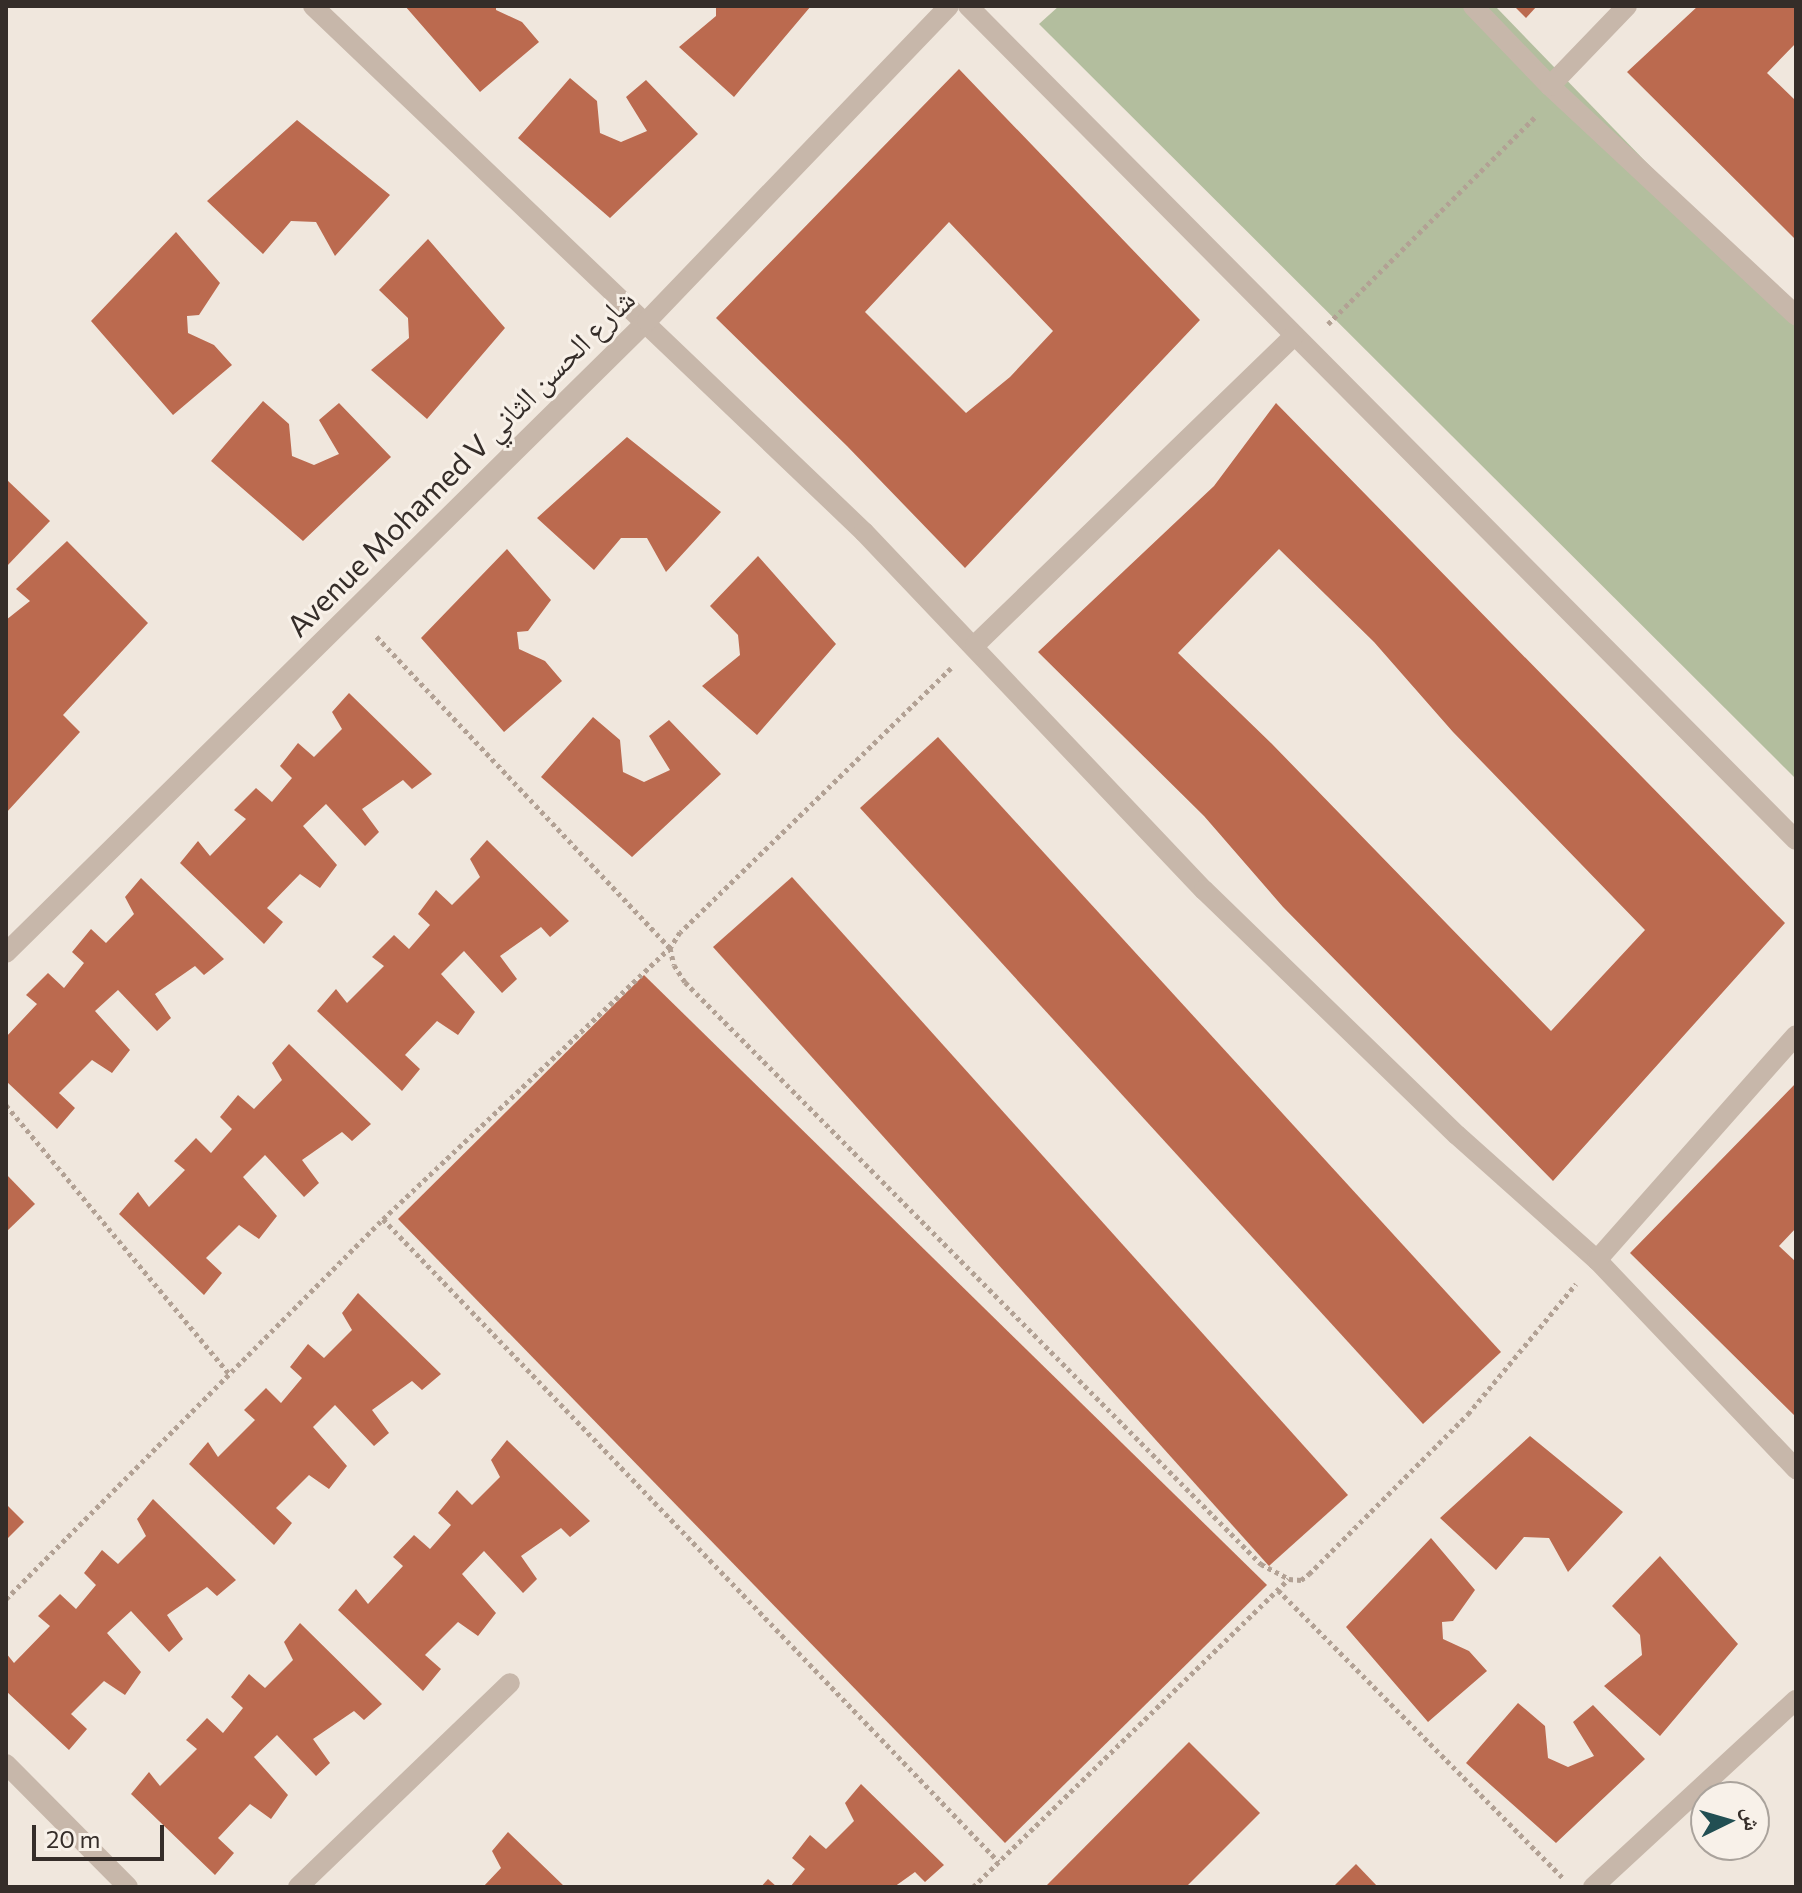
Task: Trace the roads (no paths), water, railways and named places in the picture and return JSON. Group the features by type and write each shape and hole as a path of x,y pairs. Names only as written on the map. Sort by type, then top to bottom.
{"street":[{"path":"313,6 647,321 864,532 975,645 1204,890 1457,1135 1597,1260 1796,1469"},
{"name":"Avenue Mohamed V شارع الحسن الثاني","path":"6,953 647,321 949,6"},
{"path":"968,6 1796,840"},
{"path":"1473,6 1554,90 1796,315"},
{"path":"1554,90 1627,6"},
{"path":"975,645 1299,342"},
{"path":"1597,1260 1796,1035"},
{"path":"298,1887 510,1683"},
{"path":"1593,1887 1796,1700"},
{"path":"6,1764 128,1887"}]}
